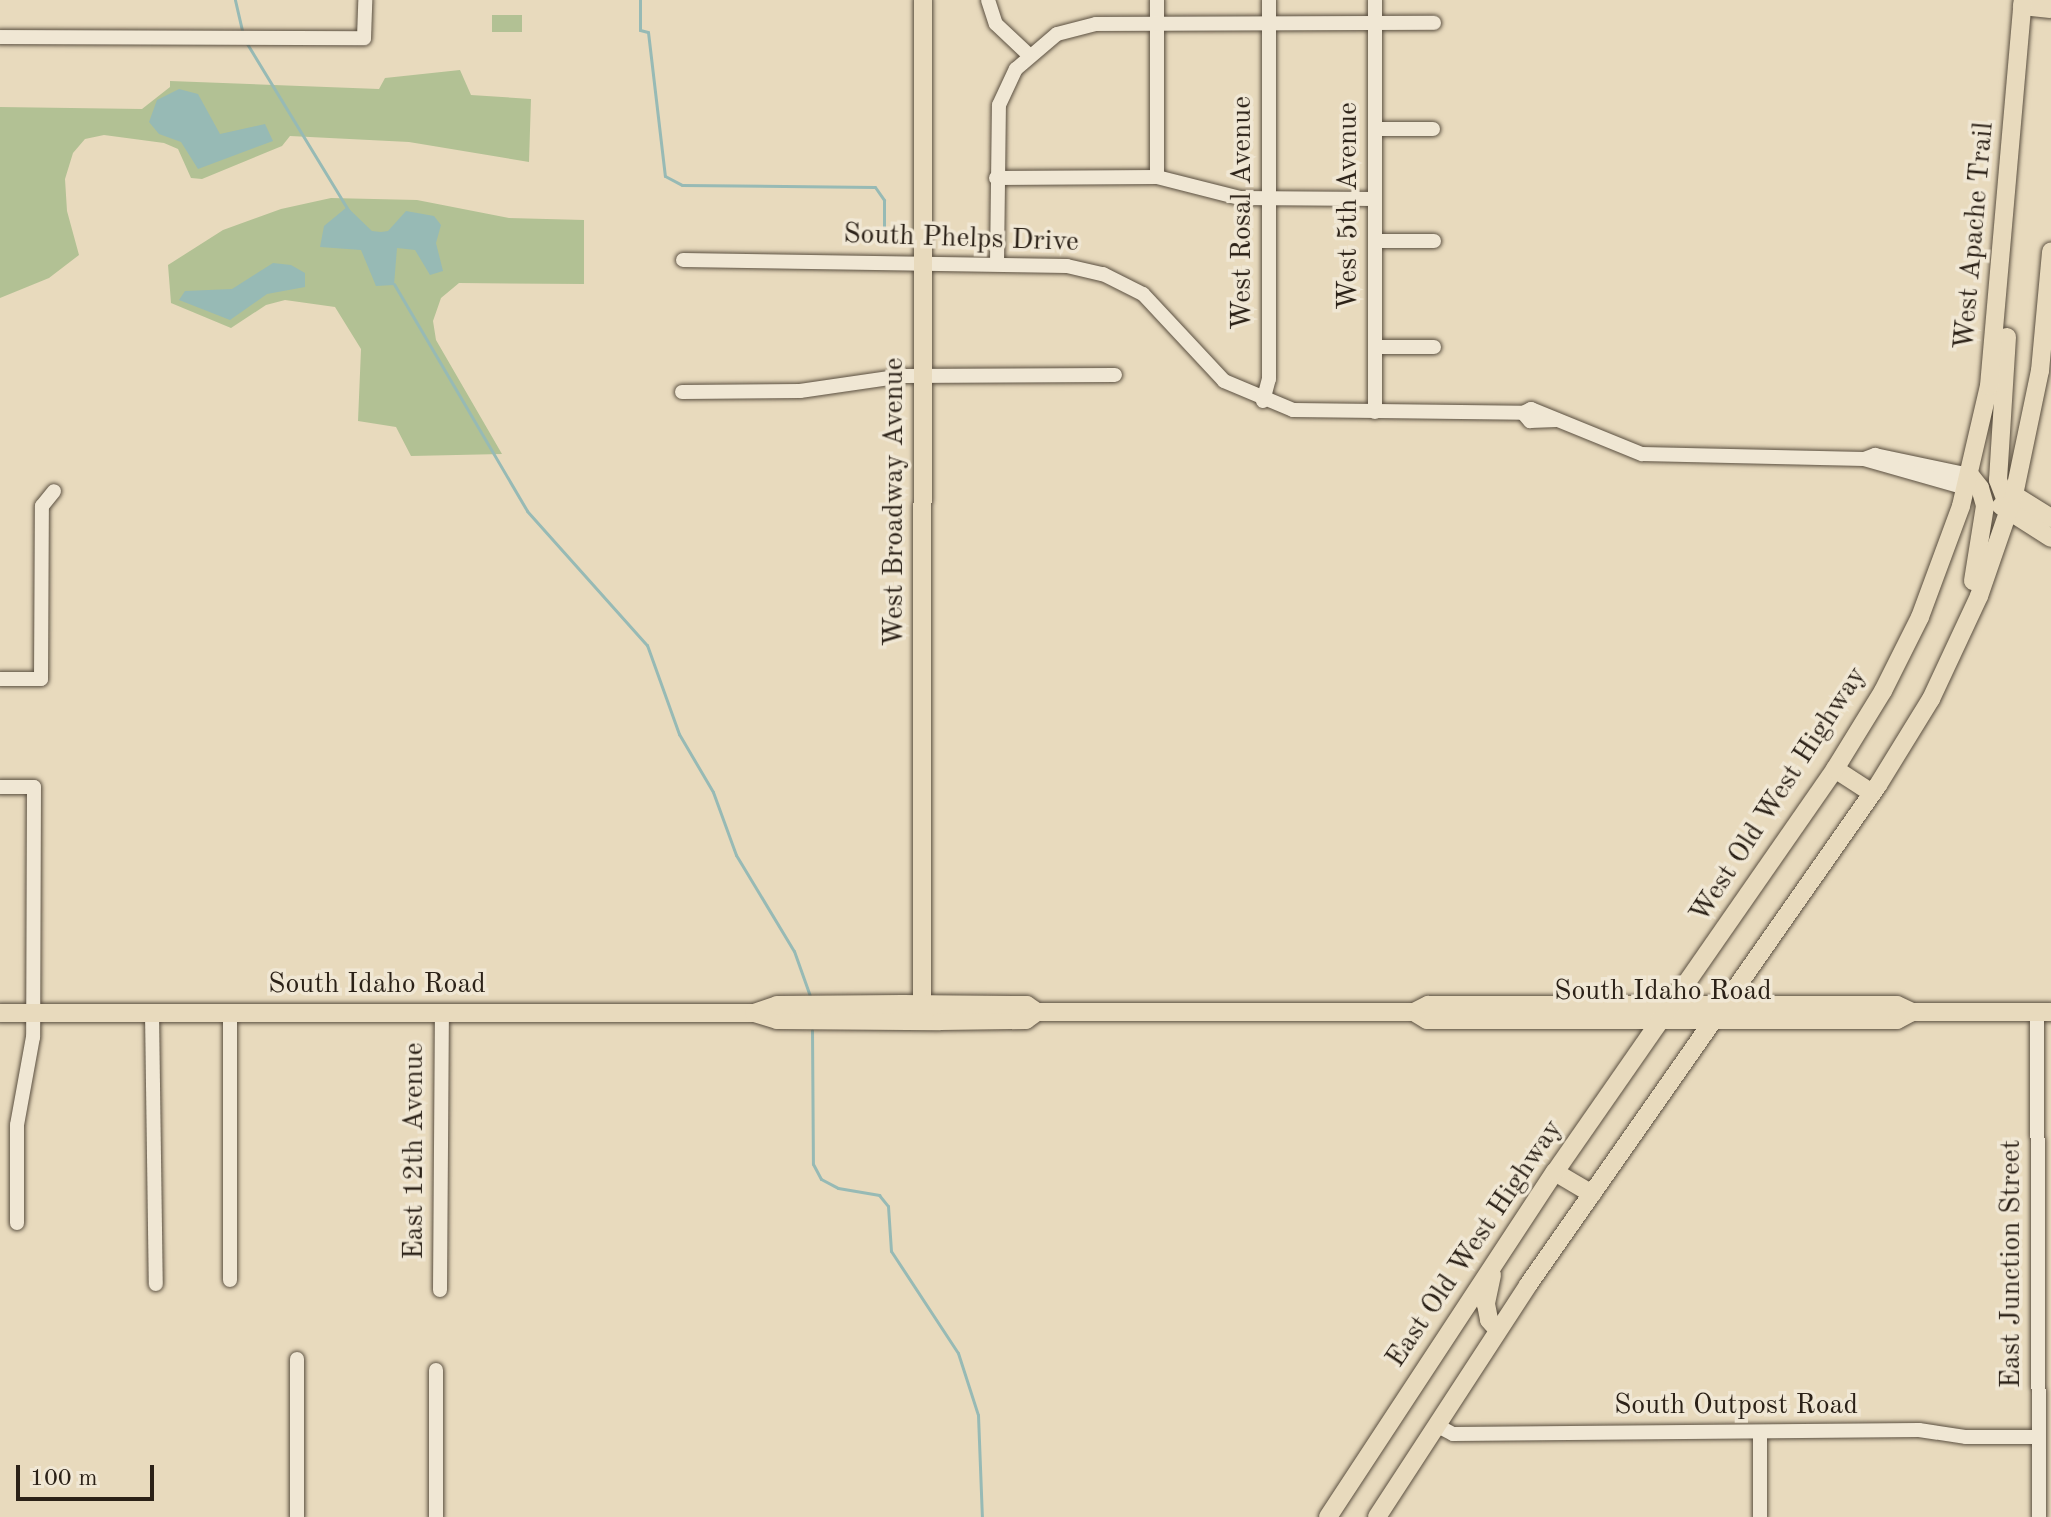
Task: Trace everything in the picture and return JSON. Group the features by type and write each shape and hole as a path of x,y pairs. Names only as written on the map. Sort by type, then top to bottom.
{"main road":[{"name":"West Broadway Avenue","path":"922,1004 923,0"},
{"path":"2022,3 2051,9"},
{"name":"West Apache Trail","path":"1968,482 1991,372 2022,3"},
{"path":"1931,699 1930,687 2002,498 2013,254 2005,216"},
{"path":"1377,1517 1498,1330 1872,793 1931,699 1979,596 2002,498 2043,351 2051,252"},
{"path":"1968,482 2051,518"},
{"name":"West Old West Highway","path":"1668,1012 1835,769 1914,629 1968,482"},
{"path":"2002,498 2051,538"},
{"path":"1835,769 1872,793"},
{"name":"South Idaho Road","path":"813,1012 922,1004 1027,1005 1037,1012 1414,1012 1428,1005 1897,1020 1912,1012 2044,1012"},
{"name":"South Idaho Road","path":"0,1013 754,1013 777,1005 813,1012 1026,1020 1037,1012"},
{"name":"East Old West Highway","path":"1328,1517 1555,1172 1668,1012"},
{"path":"1555,1172 1592,1194"},
{"path":"1498,1330 1489,1320 1486,1296 1503,1250"}],"street":[{"path":"0,37 364,38 365,0"},
{"path":"988,0 996,24 1029,55"},
{"path":"1157,0 1157,177"},
{"name":"West Rosal Avenue","path":"1263,401 1269,379 1269,0"},
{"name":"West 5th Avenue","path":"1375,0 1375,412"},
{"path":"997,264 999,105 1016,69 1029,55 1075,27 1434,23"},
{"path":"1375,129 1433,129"},
{"path":"996,178 1157,177 1223,196 1375,199"},
{"path":"1375,241 1434,241"},
{"name":"South Phelps Drive","path":"683,260 1067,266 1125,283 1163,311 1224,381 1263,401 1320,413 1523,413 1541,410 1619,448 1657,456 1864,459 1968,482"},
{"path":"1375,347 1434,347"},
{"path":"682,392 800,391 865,377 1115,375"},
{"path":"0,679 41,679 42,506 54,491"},
{"path":"0,787 34,787 33,1013 31,1063 17,1125 17,1223"},
{"name":"East Junction Street","path":"2039,1517 2044,1012"},
{"path":"152,1013 156,1284"},
{"path":"230,1013 230,1280"},
{"name":"East 12th Avenue","path":"440,1290 442,1013"},
{"path":"297,1359 297,1517"},
{"path":"436,1370 436,1517"},
{"name":"South Outpost Road","path":"1436,1425 1453,1434 1919,1430 1966,1437 2039,1437"},
{"path":"1760,1432 1760,1517"}],"green space":[{"path":"492,15 522,15 522,32 492,32"},
{"path":"460,70 471,95 531,99 529,162 409,142 290,136 282,146 202,179 191,178 178,149 164,143 104,135 85,139 73,153 65,179 67,211 79,255 49,278 0,298 0,107 142,109 170,87 170,81 379,89 385,78"},
{"path":"331,198 417,200 509,218 584,220 584,284 459,283 441,298 433,321 436,340 502,454 411,456 396,427 358,421 361,349 335,307 285,300 266,305 231,328 171,303 168,265 223,230 281,209"}],"water":[{"path":"179,89 198,94 220,134 265,124 273,141 198,169 181,142 159,134 149,122 157,100"},
{"path":"347,207 372,231 381,232 388,231 406,211 434,216 441,225 436,243 443,271 430,275 415,250 397,248 394,285 376,286 361,250 320,247 324,226"},
{"path":"273,263 291,265 305,273 305,287 267,294 230,320 179,300 185,291 232,289"}],"waterway":[{"path":"235,0 242,31"},
{"path":"640,0 640,30 648,32 665,176 682,185 875,187 884,200 884,239"},
{"path":"246,42 348,210"},
{"path":"394,284 527,511 647,645 679,734 713,792 736,855 794,951 810,996"},
{"path":"812,1030 813,1164 821,1179 838,1188 879,1195 888,1206 891,1251 958,1353 978,1415 982,1517"}]}
